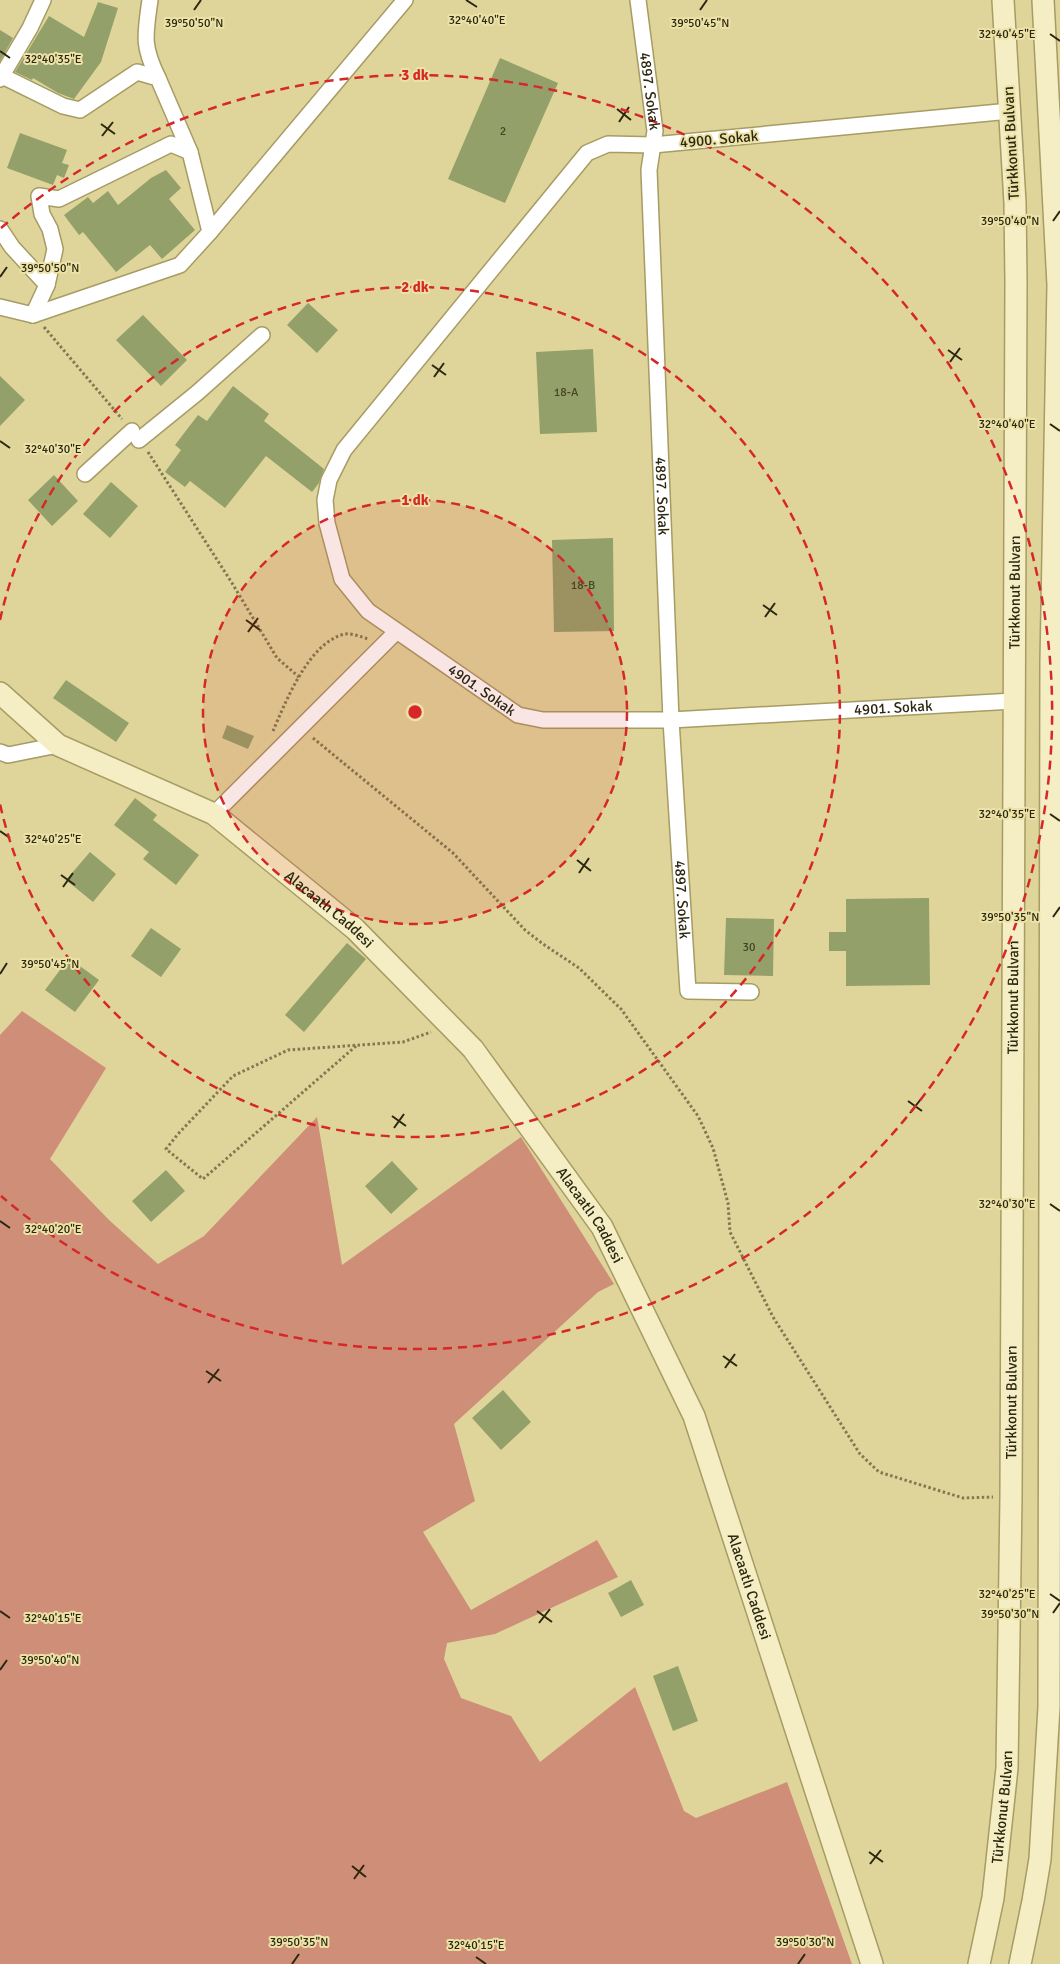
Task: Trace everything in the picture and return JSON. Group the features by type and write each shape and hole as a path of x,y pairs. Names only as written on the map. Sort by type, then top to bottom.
{"street":[{"path":"43,0 30,28 1,77 63,106 80,110 137,72 158,78"},
{"path":"150,0 144,38 149,60 190,152 210,232"},
{"path":"0,307 33,315 180,265 210,232 405,0"},
{"name":"4897. Sokak","path":"638,0 655,131 649,170 671,720 688,992 751,992"},
{"name":"Türkkonut Bulvarı","path":"979,1964 993,1898 1008,1768 1011,1497 1016,282 1015,203 1003,0"},
{"path":"1020,1964 1040,1859 1050,1698 1051,682 1058,284 1042,0"},
{"name":"4900. Sokak","path":"449,322 587,153 608,144 652,145 1010,111"},
{"path":"33,315 47,285 55,249 50,229 42,214 38,196 59,199 171,144 190,152"},
{"path":"0,229 12,247 47,285"},
{"name":"4901. Sokak","path":"449,322 344,450 335,464 326,490 326,523 342,579 368,611 518,715 543,720 671,720 1014,702"},
{"path":"85,474 197,393 262,335"},
{"path":"214,814 396,632"},
{"name":"Alacaatlı Caddesi","path":"0,693 58,745 214,814 355,929 473,1049 602,1227 694,1416 872,1964"},
{"path":"0,752 8,754 58,745"}],"path":[{"path":"33,315 98,389 156,462 277,658 299,677"},
{"path":"272,733 299,677 319,650 333,639 347,634 363,637 382,645"},
{"path":"300,727 453,854 525,930 579,968 620,1009 698,1116 713,1148 728,1203 730,1232 773,1317 842,1426 868,1463 879,1472 963,1498 1011,1497"},
{"path":"356,1046 203,1178 166,1149 233,1076 288,1050 403,1042 451,1026"}],"shaded area":[{"path":"22,1011 106,1068 50,1159 109,1220 158,1264 204,1236 317,1117 342,1265 521,1137 614,1284 598,1292 454,1424 475,1501 423,1532 471,1610 597,1540 618,1577 495,1634 447,1643 444,1659 461,1698 511,1716 540,1762 635,1687 684,1811 696,1818 787,1782 852,1964 0,1964 0,1035"}],"building":[{"path":"98,2 118,8 101,62 74,99 58,93 33,78 32,80 15,72 49,16 84,37"},
{"path":"0,30 13,38 0,61"},
{"path":"500,58 558,83 505,203 448,179"},
{"path":"20,133 67,150 62,163 69,165 64,178 57,175 53,185 7,168"},
{"path":"166,170 181,188 169,199 195,230 162,259 150,245 116,272 83,232 79,235 64,215 88,197 93,203 108,191 118,205 151,178"},
{"path":"308,303 338,330 317,353 287,325"},
{"path":"143,315 187,360 161,386 116,340"},
{"path":"593,349 597,432 540,434 536,352"},
{"path":"0,376 25,400 0,426"},
{"path":"233,386 269,414 264,421 324,469 319,483 312,492 266,456 225,508 190,481 185,487 165,472 181,450 175,445 198,415 207,421"},
{"path":"54,475 78,501 52,526 28,500"},
{"path":"111,482 138,506 110,538 83,514"},
{"path":"613,538 614,631 554,632 552,540"},
{"path":"66,680 129,723 116,742 53,698"},
{"path":"227,725 254,736 248,749 222,738"},
{"path":"135,798 157,815 153,820 199,855 176,885 143,859 149,852 114,825"},
{"path":"90,852 116,874 93,902 66,880"},
{"path":"929,898 930,985 846,986 846,951 829,951 829,932 846,932 846,899"},
{"path":"726,918 774,919 773,976 724,975"},
{"path":"151,928 181,949 161,977 131,956"},
{"path":"347,943 366,959 304,1032 285,1015"},
{"path":"69,958 99,980 75,1012 45,990"},
{"path":"392,1161 418,1189 391,1214 365,1186"},
{"path":"166,1170 185,1191 151,1222 132,1201"},
{"path":"503,1390 531,1422 501,1450 472,1418"},
{"path":"631,1580 644,1605 621,1617 608,1593"},
{"path":"678,1666 698,1721 673,1731 653,1676"}]}
